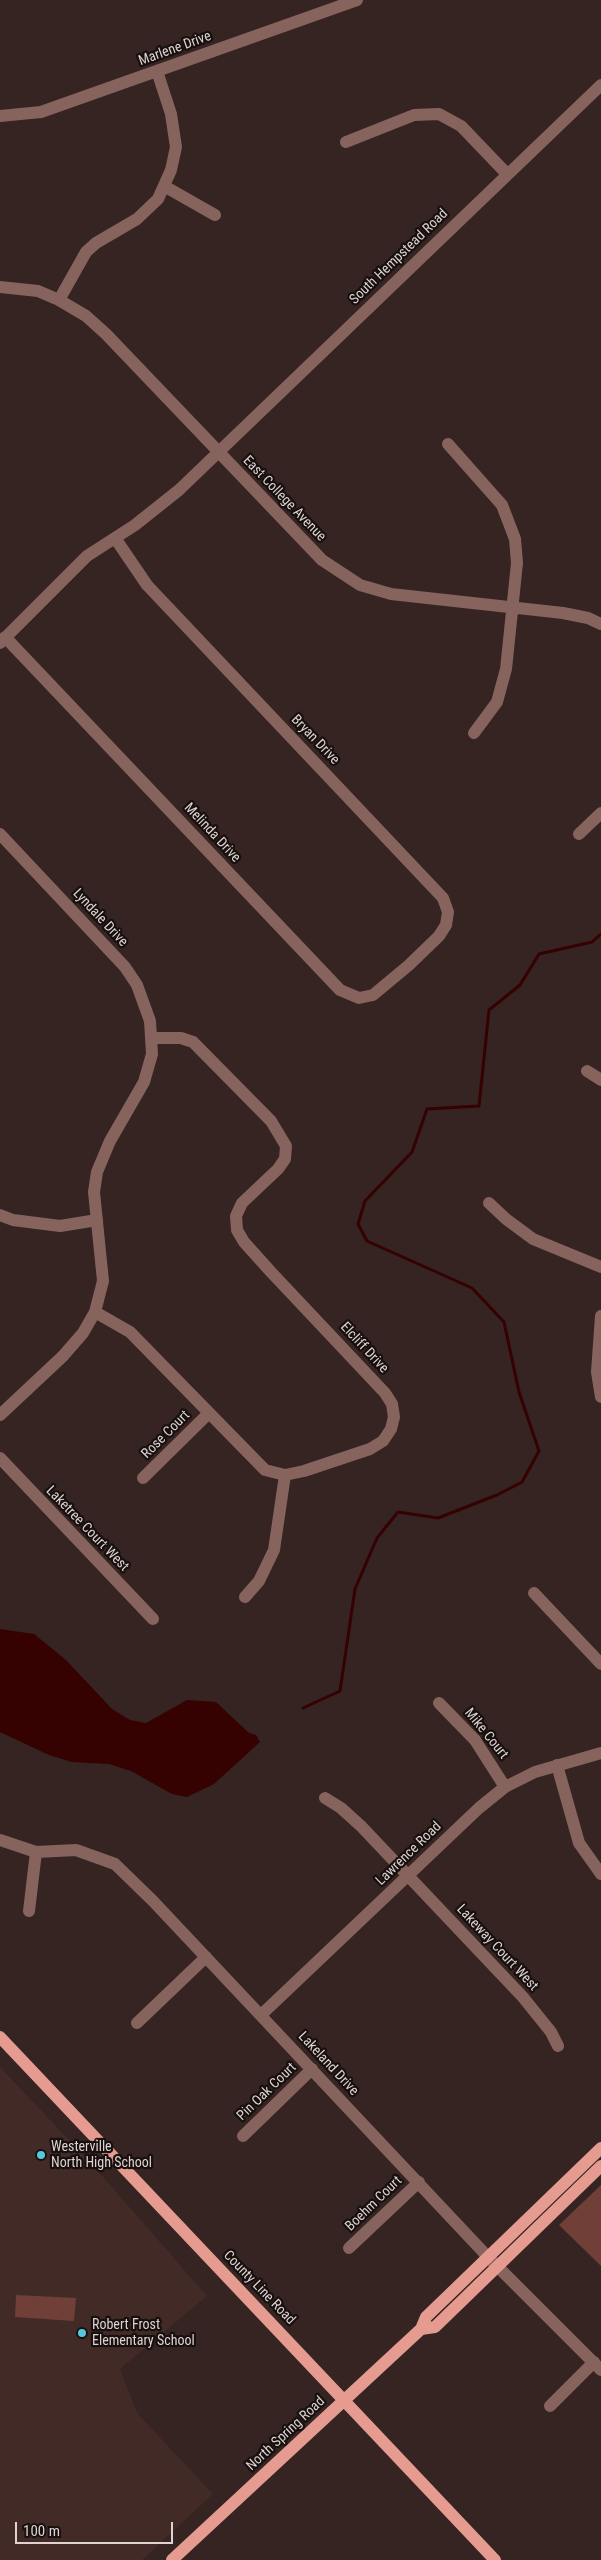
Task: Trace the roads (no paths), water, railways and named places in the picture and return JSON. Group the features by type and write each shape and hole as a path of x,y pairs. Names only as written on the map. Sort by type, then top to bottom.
{"main road":[{"name":"County Line Road","path":"0,2037 496,2560"},
{"name":"North Spring Road","path":"172,2560 421,2329 426,2317 487,2256 601,2148"},
{"name":"North Spring Road","path":"421,2329 435,2327 601,2166"}],"street":[{"name":"Marlene Drive","path":"0,116 41,112 357,0"},
{"path":"60,300 86,252 96,243 137,219 158,198 171,170 176,147 171,114 157,72"},
{"name":"South Hempstead Road","path":"3,640 72,568 161,506 601,85"},
{"path":"346,142 414,115 440,114 461,126 507,174"},
{"path":"164,186 215,215"},
{"name":"East College Avenue","path":"0,287 38,291 60,300 86,316 106,334 322,560 360,586 390,594 563,614 588,618 601,624"},
{"path":"448,444 502,505 510,522 515,540 517,563 506,669 497,702 474,733"},
{"name":"Bryan Drive","path":"115,538 147,585 443,898 448,912 446,925 439,936 409,965"},
{"name":"Melinda Drive","path":"3,640 340,990 359,998 373,996 409,965"},
{"path":"579,834 601,813"},
{"name":"Lyndale Drive","path":"0,834 125,967 137,985 150,1021 152,1054 144,1082 110,1141 97,1172 94,1192 103,1281 95,1312 83,1333 63,1356 0,1415"},
{"name":"Elcliff Drive","path":"151,1038 181,1038 194,1042 271,1121 286,1146 285,1159 278,1169 242,1203 236,1216 237,1230 244,1242 345,1348 392,1404 394,1416 391,1429 383,1441 370,1449 285,1474"},
{"path":"586,1071 601,1080"},
{"path":"489,1202 506,1219 533,1239 601,1267"},
{"path":"0,1215 13,1220 60,1226 97,1220"},
{"path":"95,1312 130,1332 265,1470 285,1474 274,1550 259,1581 245,1597"},
{"path":"601,1316 597,1372 601,1396"},
{"name":"Rose Court","path":"143,1478 209,1413"},
{"name":"Laketree Court West","path":"0,1458 153,1619"},
{"path":"534,1593 601,1664"},
{"name":"Mike Court","path":"439,1703 475,1740 505,1787"},
{"name":"Lawrence Road","path":"261,2015 479,1808 505,1787 535,1772 601,1753"},
{"path":"558,1765 579,1843 601,1874"},
{"name":"Lakeway Court West","path":"325,1798 350,1815 522,1996 551,2032 558,2046"},
{"name":"Lakeland Drive","path":"0,1840 36,1852 76,1850 115,1864 206,1957 487,2256 597,2366"},
{"path":"29,1911 36,1852"},
{"path":"137,2024 206,1957"},
{"name":"Pin Oak Court","path":"243,2136 312,2070"},
{"name":"Boehm Court","path":"349,2248 419,2182"},
{"path":"550,2406 597,2366"}],"waterway":[{"path":"303,1708 340,1691 355,1589 377,1538 398,1512 438,1518 497,1495 522,1482 539,1451 519,1392 504,1322 472,1288 367,1241 358,1224 365,1201 412,1152 427,1109 479,1106 489,1010 520,985 539,954 592,942 601,934"}],"place":[{"name":"Westerville North High School","path":"41,2155"},
{"name":"Robert Frost Elementary School","path":"82,2333"}]}
